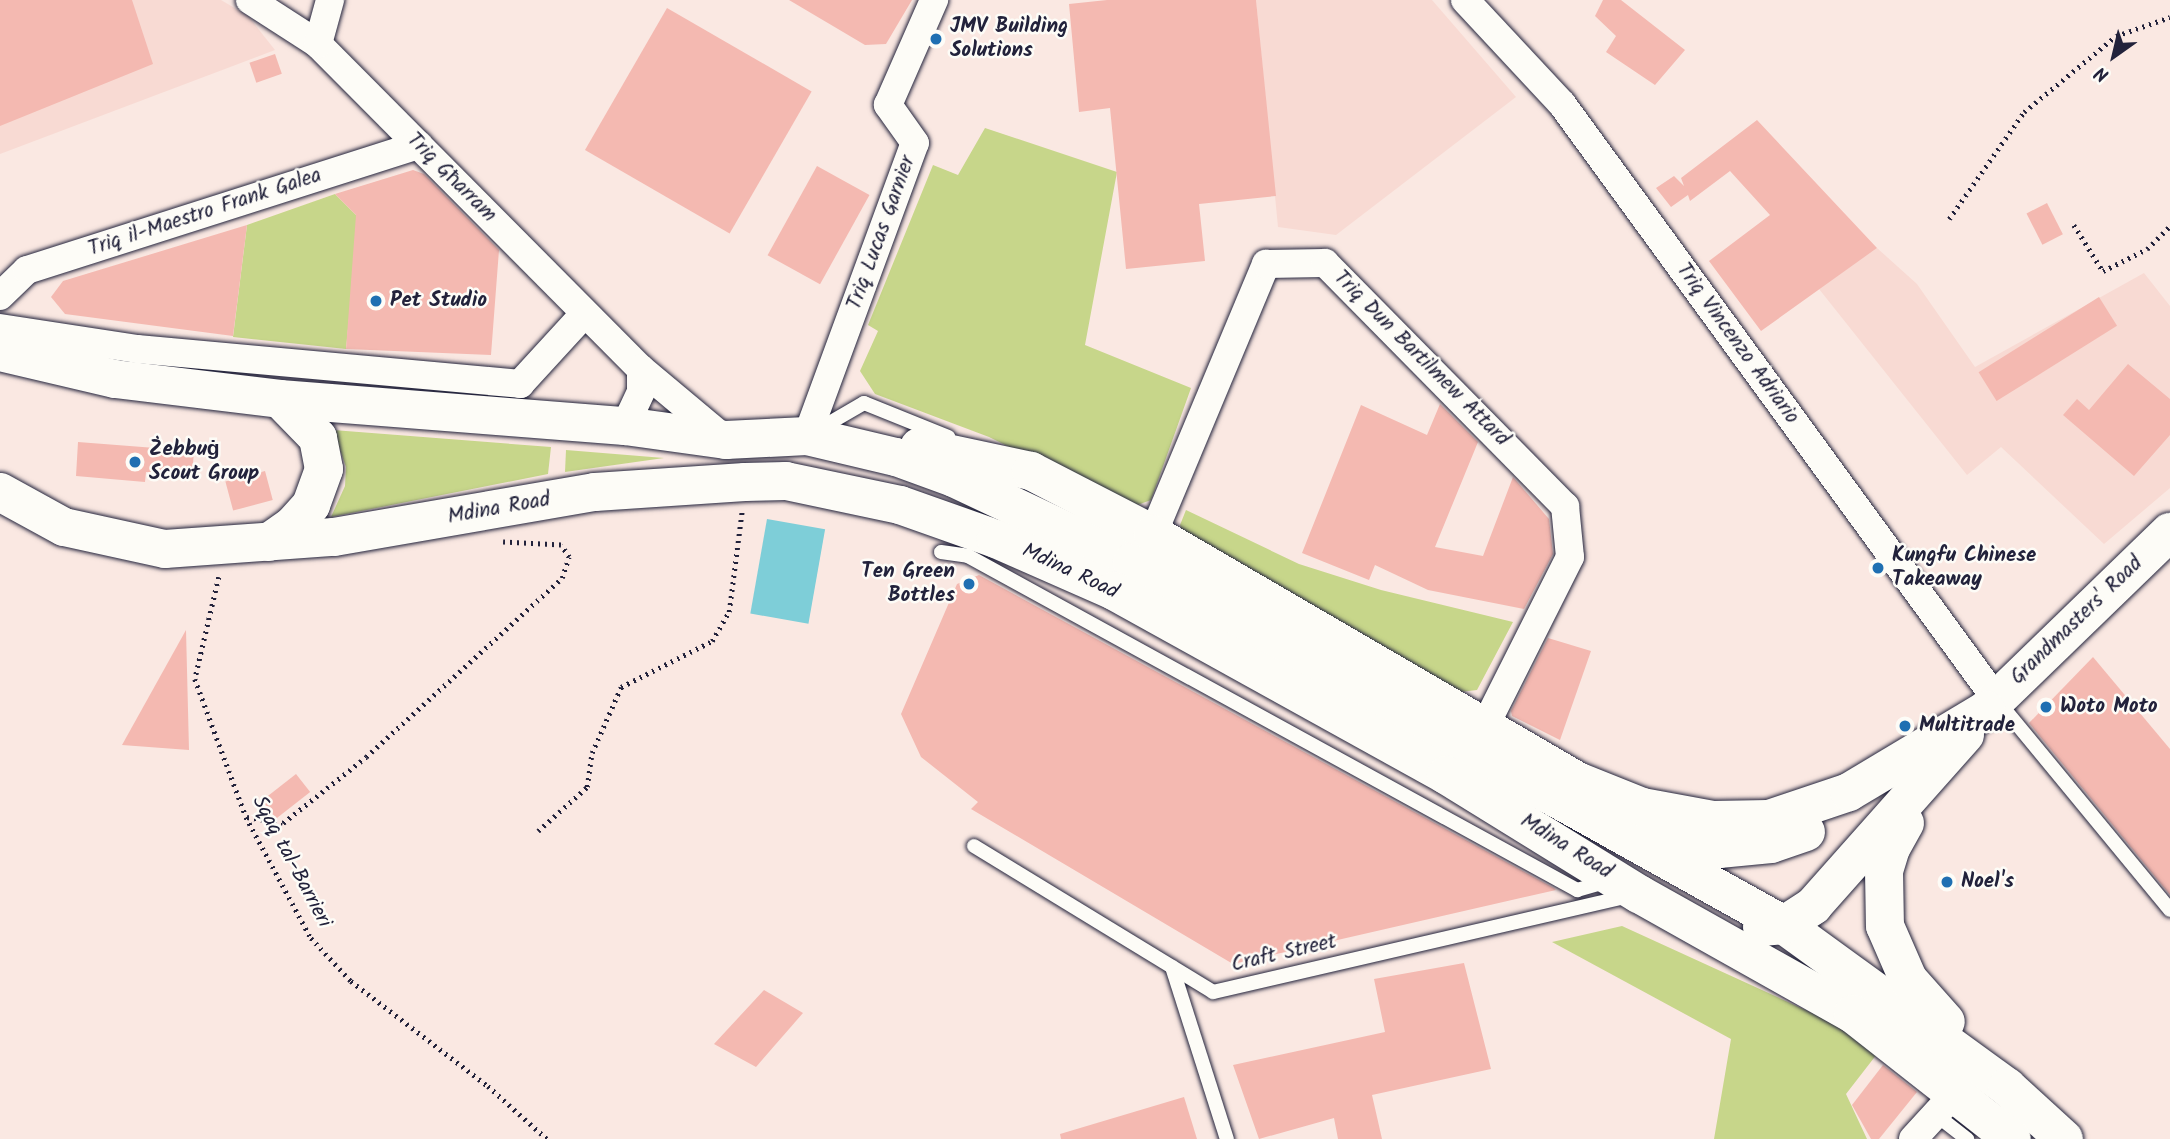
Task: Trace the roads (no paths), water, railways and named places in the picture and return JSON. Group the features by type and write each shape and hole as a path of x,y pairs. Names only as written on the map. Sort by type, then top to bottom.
{"main road":[{"name":"Mdina Road","path":"0,352 115,379 280,399 625,426 726,440 807,436 896,457 1031,512 1132,562 1789,923 2007,1087 2064,1139"},
{"path":"0,380 115,379"},
{"path":"269,542 293,525 311,505 324,469 318,438 280,399"},
{"path":"846,445 936,447 1031,471 1153,534 1577,780 1642,807 1713,820 1769,819 1849,792 1991,704"},
{"path":"0,474 98,516 227,546"},
{"name":"Mdina Road","path":"0,492 64,527 165,549 334,537 595,492 746,482 786,481 900,505 996,538 1114,591 1446,775 1628,886 1853,1014 1946,1103 2012,1139"},
{"name":"Grandmasters' Road","path":"1991,704 2170,532"},
{"path":"1612,827 1698,848 1771,844 1872,802 1991,704"},
{"path":"1446,775 1699,909 1744,925 1789,923 1867,850 1991,704"},
{"path":"1991,704 1896,836 1888,857 1882,899 1887,935 1908,979 2007,1087"}],"street":[{"name":"Triq Għarram","path":"250,0 318,44 641,369 726,440"},
{"path":"318,44 330,0"},
{"name":"Triq Lucas Garnier","path":"807,436 915,142 888,105 934,0"},
{"name":"Triq Vincenzo Adriario","path":"1465,0 1562,104 1991,704"},
{"name":"Triq il-Maestro Frank Galea","path":"0,296 27,270 419,145"},
{"name":"Triq Dun Bartilmew Attard","path":"1153,534 1266,264 1325,263 1565,506 1570,557 1485,726"},
{"path":"0,328 137,349 520,384 585,313"},
{"path":"625,426 641,391 641,369"},
{"path":"1913,1139 1946,1103"}],"lane":[{"name":"Mdina Road","path":"807,436 864,403 1031,471"},
{"path":"996,538 1013,581"},
{"path":"941,552 968,556 1577,890 1628,886"},
{"path":"1991,704 2170,911"},
{"name":"Craft Street","path":"975,846 1213,992 1628,886"},
{"path":"1172,967 1227,1139"},
{"path":"1946,1103 1967,1139"}],"water":[{"path":"767,519 825,529 808,624 750,614"}],"place":[{"name":"JMV Building Solutions","path":"936,39"},
{"name":"Pet Studio","path":"376,301"},
{"name":"Żebbuġ Scout Group","path":"135,462"},
{"name":"Kungfu Chinese Takeaway","path":"1878,568"},
{"name":"Ten Green Bottles","path":"969,584"},
{"name":"Woto Moto","path":"2046,707"},
{"name":"Multitrade","path":"1905,726"},
{"name":"Noel's","path":"1947,882"}]}
